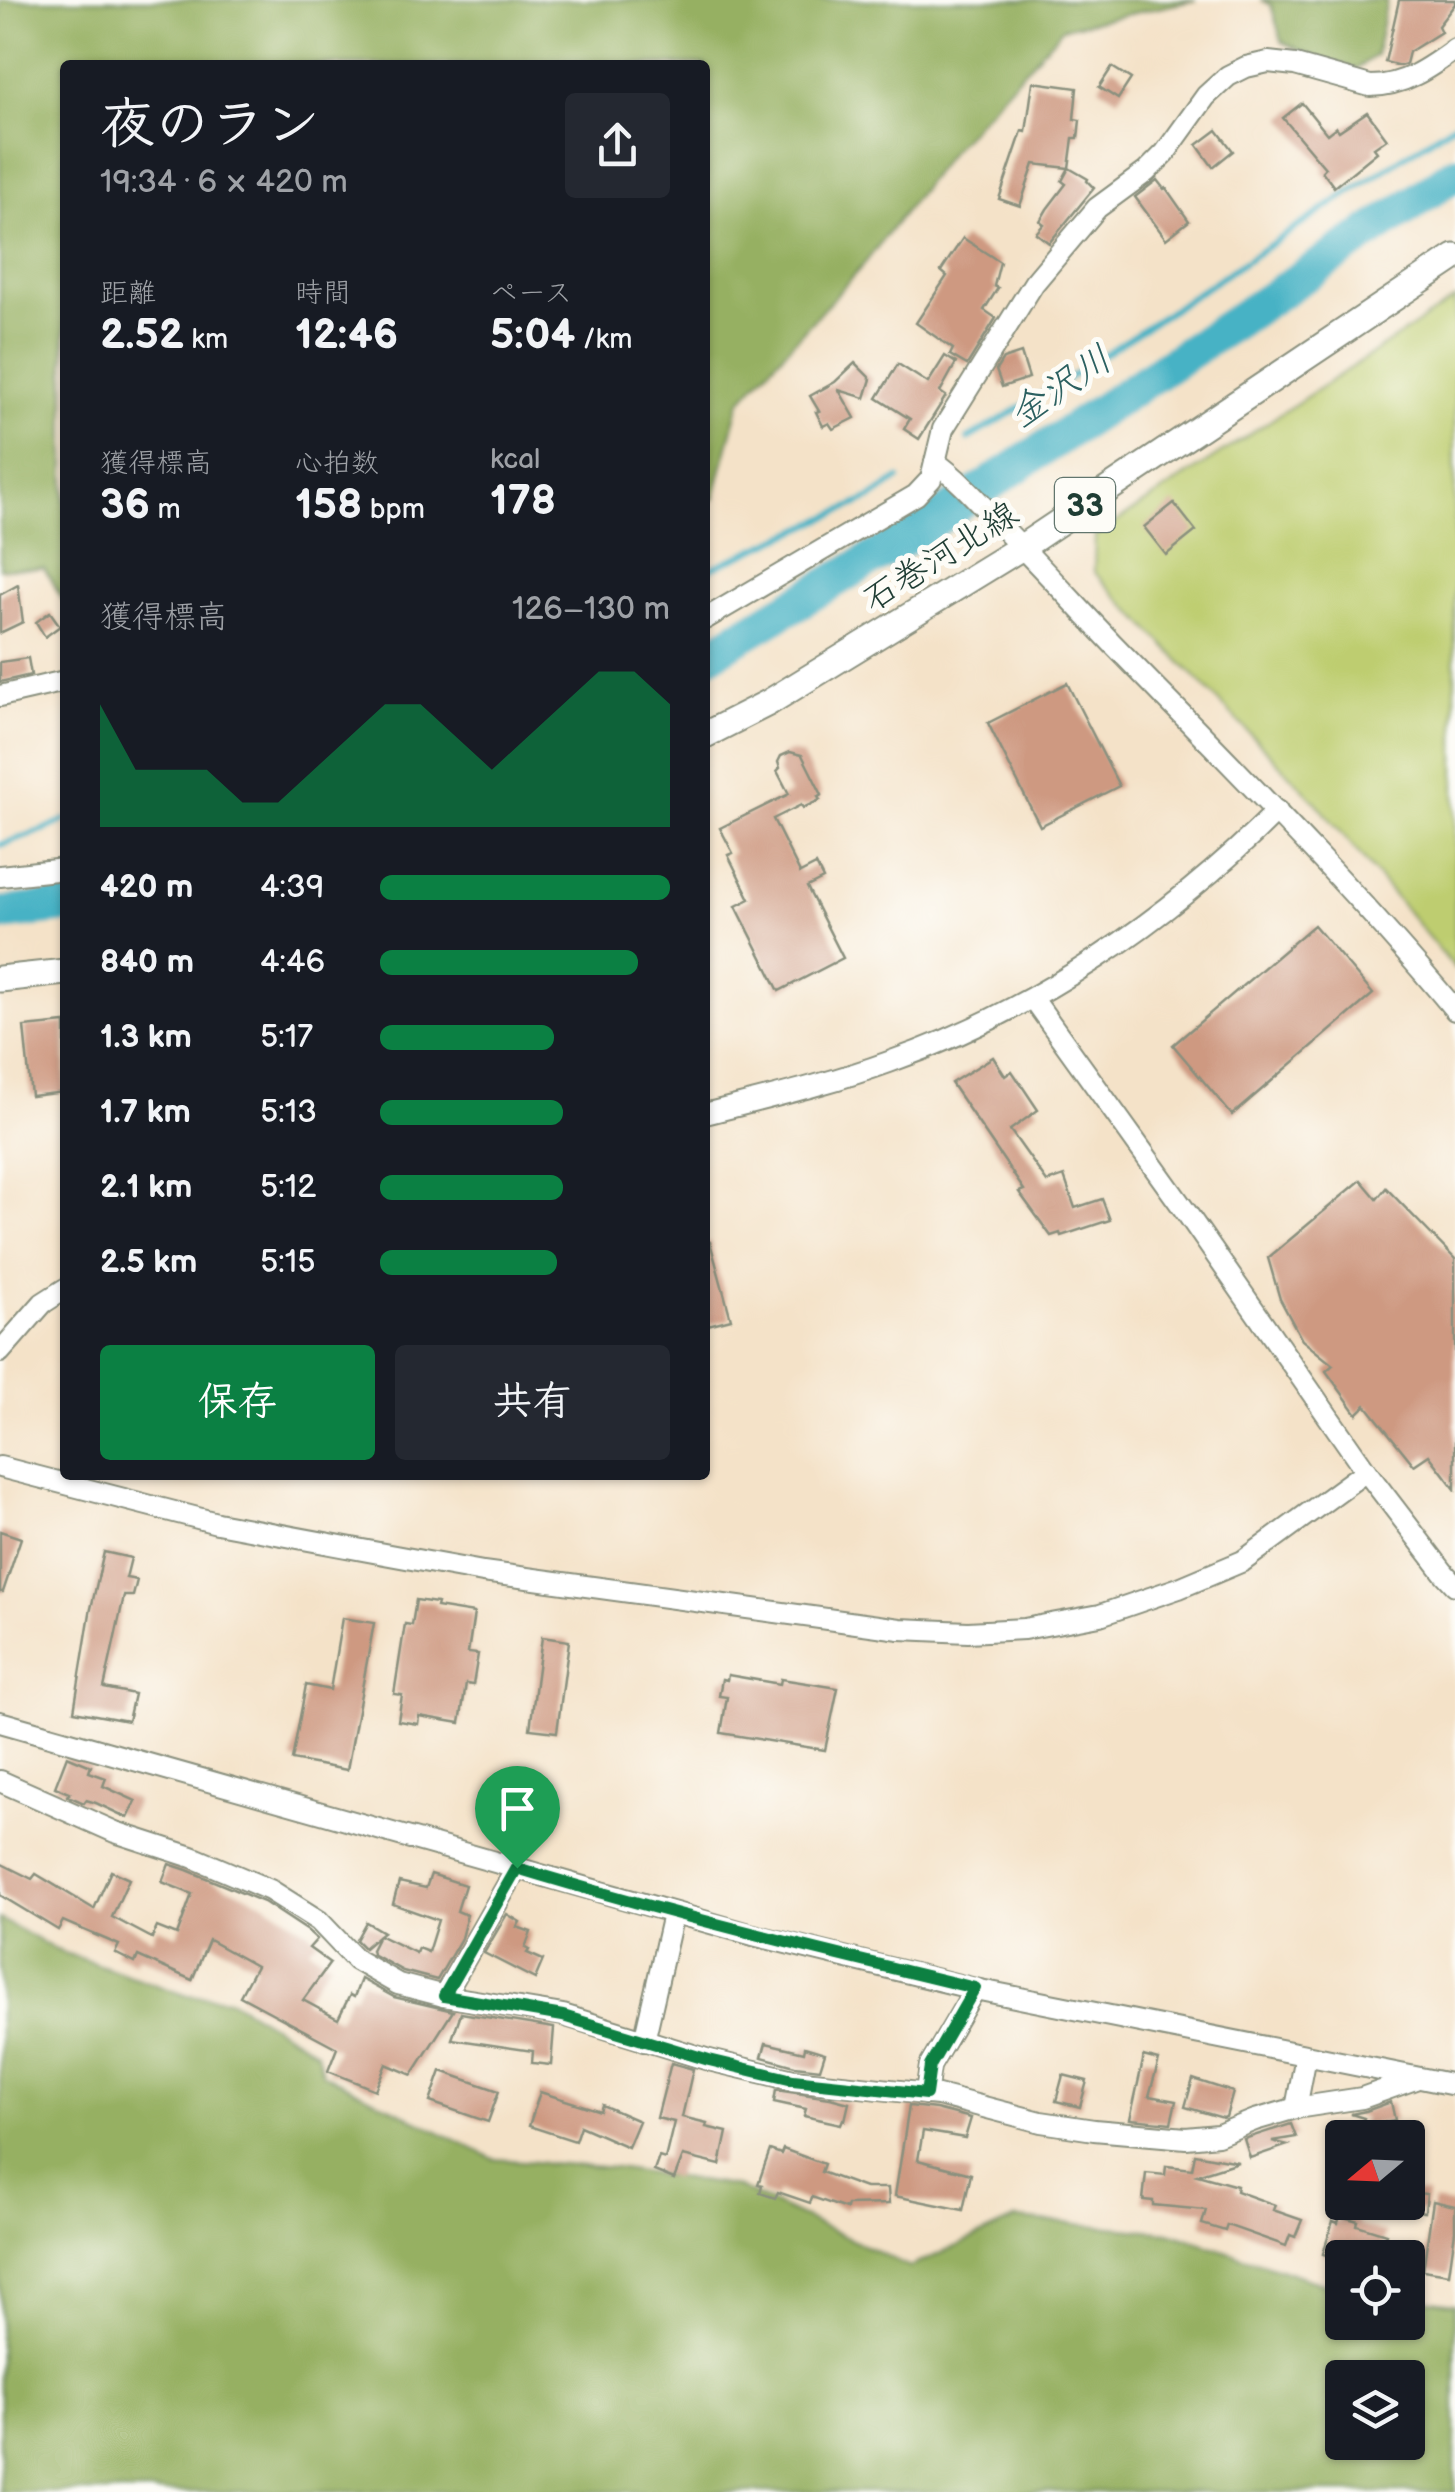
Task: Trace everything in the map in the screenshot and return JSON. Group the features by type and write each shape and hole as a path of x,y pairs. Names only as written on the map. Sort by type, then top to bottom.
{"main road":[{"name":"石巻河北線","path":"710,732 768,703 1022,547 1455,258"},
{"path":"0,979 60,973"}],"street":[{"path":"710,616 916,496 931,480 943,429 1034,283 1097,208 1166,153 1206,96 1228,76 1268,62 1382,86 1420,74 1455,49"},
{"path":"935,462 992,515 1277,811 1455,1010"},
{"path":"0,696 60,682"},
{"path":"710,1113 892,1062 1033,998 1160,912 1240,849 1277,811"},
{"path":"0,876 60,870"},
{"path":"1033,998 1366,1471 1455,1585"},
{"path":"0,1352 42,1304 60,1292"},
{"path":"0,1467 217,1524 483,1572 900,1629 968,1632 1024,1629 1100,1615 1179,1588 1243,1561 1366,1471"},
{"path":"0,1722 673,1914 975,1988 1455,2085"},
{"path":"0,1781 115,1832 192,1857 270,1890 319,1921 356,1960 398,1984 444,1996 563,2016 709,2060 793,2080 926,2094 1040,2122 1186,2138 1218,2135 1296,2108 1362,2098 1417,2078"},
{"path":"444,1996 517,1868"},
{"path":"644,2041 673,1914"},
{"path":"926,2094 930,2066 975,1988"},
{"path":"1296,2108 1306,2056"}],"green space":[{"path":"0,0 1196,0 1063,28 950,152 865,263 740,401 714,499 710,501 710,60 60,60 60,595 44,568 0,569"},
{"path":"1261,0 1387,0 1376,55 1356,69 1282,42 1271,5"},
{"path":"1455,299 1455,969 1315,801 1094,572 1095,536"},
{"path":"0,1919 56,1950 185,1995 229,1999 317,2052 322,2073 494,2159 615,2168 737,2187 910,2267 1017,2219 1169,2232 1325,2284 1325,2340 1425,2340 1425,2300 1455,2304 1455,2492 0,2492"}],"building":[{"path":"1399,0 1455,0 1438,26 1441,32 1409,52 1406,64 1400,66 1385,62"},
{"path":"1112,67 1131,79 1118,99 1099,87"},
{"path":"1033,82 1077,88 1074,119 1080,120 1069,168 1034,164 1020,206 999,199 1022,131 1026,132"},
{"path":"1302,103 1327,134 1336,127 1339,131 1367,112 1387,139 1334,187 1322,171 1325,168 1283,118"},
{"path":"1217,130 1233,151 1213,167 1197,145"},
{"path":"1069,168 1088,179 1094,188 1049,243 1036,233 1044,224 1040,221 1047,209 1066,184 1062,181"},
{"path":"1157,180 1189,221 1166,239 1135,197"},
{"path":"963,238 1000,262 994,286 998,288 984,310 996,318 967,365 950,355 953,349 916,323 947,276 941,271"},
{"path":"1021,353 1029,378 1002,387 996,370 1003,359"},
{"path":"945,356 956,363 940,392 946,396 919,439 904,429 910,419 877,398 898,364 928,383"},
{"path":"855,363 871,379 865,398 839,390 855,418 833,429 829,423 823,426 810,396 835,382"},
{"path":"1174,503 1196,531 1166,555 1144,527"},
{"path":"18,585 23,622 0,633 0,595"},
{"path":"50,612 60,626 45,637 36,622"},
{"path":"28,658 31,675 0,682 0,662"},
{"path":"1067,683 1119,786 1040,826 988,723"},
{"path":"790,752 802,755 822,795 820,800 773,819 800,873 816,865 823,879 807,887 843,958 779,991 736,906 750,899 728,855 733,853 720,828 789,794 777,771 781,756"},
{"path":"1314,925 1373,994 1232,1115 1173,1045"},
{"path":"60,1023 60,1093 31,1096 24,1027"},
{"path":"993,1057 1005,1076 1012,1071 1038,1110 1010,1130 1047,1182 1064,1176 1075,1208 1102,1199 1110,1220 1051,1236 1019,1192 1024,1190 951,1083"},
{"path":"1361,1180 1377,1199 1386,1188 1455,1259 1455,1489 1429,1455 1414,1465 1366,1405 1357,1414 1326,1371 1333,1365 1302,1340 1280,1299 1268,1258"},
{"path":"710,1242 731,1319 710,1324"},
{"path":"0,1531 21,1538 3,1592 0,1592"},
{"path":"104,1552 131,1558 126,1578 137,1580 133,1596 124,1596 104,1688 134,1694 128,1721 74,1711"},
{"path":"416,1600 474,1613 468,1653 478,1654 473,1685 466,1684 460,1723 419,1716 418,1724 398,1721 402,1695 394,1694 405,1624 412,1625"},
{"path":"342,1618 374,1623 347,1770 292,1760 306,1685 330,1690"},
{"path":"542,1637 569,1641 557,1732 530,1729"},
{"path":"728,1675 838,1688 825,1750 721,1733 727,1697 719,1696 722,1679 727,1680"},
{"path":"67,1756 91,1766 89,1772 106,1778 103,1786 136,1801 128,1818 96,1803 84,1803 55,1787"},
{"path":"0,1863 32,1879 36,1874 94,1909 111,1871 129,1879 112,1917 152,1938 157,1927 177,1935 192,1894 162,1882 169,1864 264,1902 317,1939 309,1948 330,1963 303,2000 338,2019 361,1979 394,1997 453,2011 412,2075 386,2064 375,2090 328,2071 337,2048 240,1996 256,1966 209,1940 192,1980 138,1956 135,1963 115,1953 119,1945 63,1921 58,1930 0,1895"},
{"path":"431,1874 465,1885 457,1911 467,1915 461,1938 437,1980 403,1971 372,1954 378,1936 364,1948 356,1940 366,1922 383,1932 379,1935 416,1953 418,1948 428,1952 438,1920 393,1904 399,1882 426,1888"},
{"path":"507,1914 520,1922 517,1927 531,1932 527,1953 543,1960 535,1979 484,1953"},
{"path":"461,2013 554,2028 551,2065 532,2063 533,2051 452,2039"},
{"path":"766,2043 825,2053 820,2069 762,2057"},
{"path":"1144,2056 1159,2060 1149,2096 1176,2101 1171,2123 1130,2119"},
{"path":"671,2063 693,2069 682,2117 727,2132 720,2165 683,2156 674,2179 654,2171 659,2157 665,2159 674,2122 657,2118"},
{"path":"441,2071 499,2091 488,2122 430,2102"},
{"path":"1063,2075 1087,2081 1080,2107 1056,2101"},
{"path":"1193,2079 1233,2092 1226,2117 1185,2107"},
{"path":"776,2090 849,2103 845,2120 841,2124 804,2116 806,2109 774,2102"},
{"path":"540,2092 600,2111 602,2105 639,2121 628,2147 580,2126 575,2141 529,2126"},
{"path":"1391,2102 1395,2120 1363,2120 1351,2114"},
{"path":"909,2106 971,2118 965,2138 923,2131 918,2160 971,2174 963,2210 895,2196"},
{"path":"1291,2124 1296,2137 1272,2141 1288,2145 1250,2158 1244,2139"},
{"path":"783,2149 824,2164 821,2172 865,2188 888,2188 889,2204 847,2205 846,2209 812,2197 810,2203 778,2192 775,2198 760,2193 762,2185 758,2184 770,2150 781,2154"},
{"path":"1195,2154 1238,2162 1197,2175 1237,2186 1236,2191 1302,2220 1295,2237 1290,2235 1286,2246 1227,2225 1225,2231 1202,2224 1206,2210 1153,2205 1153,2201 1143,2200 1146,2173 1165,2175 1166,2166 1192,2169"},
{"path":"1433,2201 1455,2206 1449,2274 1425,2270"},
{"path":"1333,2221 1358,2221 1357,2225 1386,2234 1384,2240 1327,2240"}],"waterway":[{"path":"968,439 1061,383 1455,123"},
{"name":"金沢川","path":"710,654 919,531 1455,173"},
{"path":"710,569 871,498 899,479"},
{"path":"0,845 60,822"},
{"name":"金沢川","path":"0,914 60,907"}],"route":[{"path":"517,1868 753,1935 975,1988 930,2066 926,2094 793,2080 709,2060 563,2016 444,1996 517,1868"}]}
